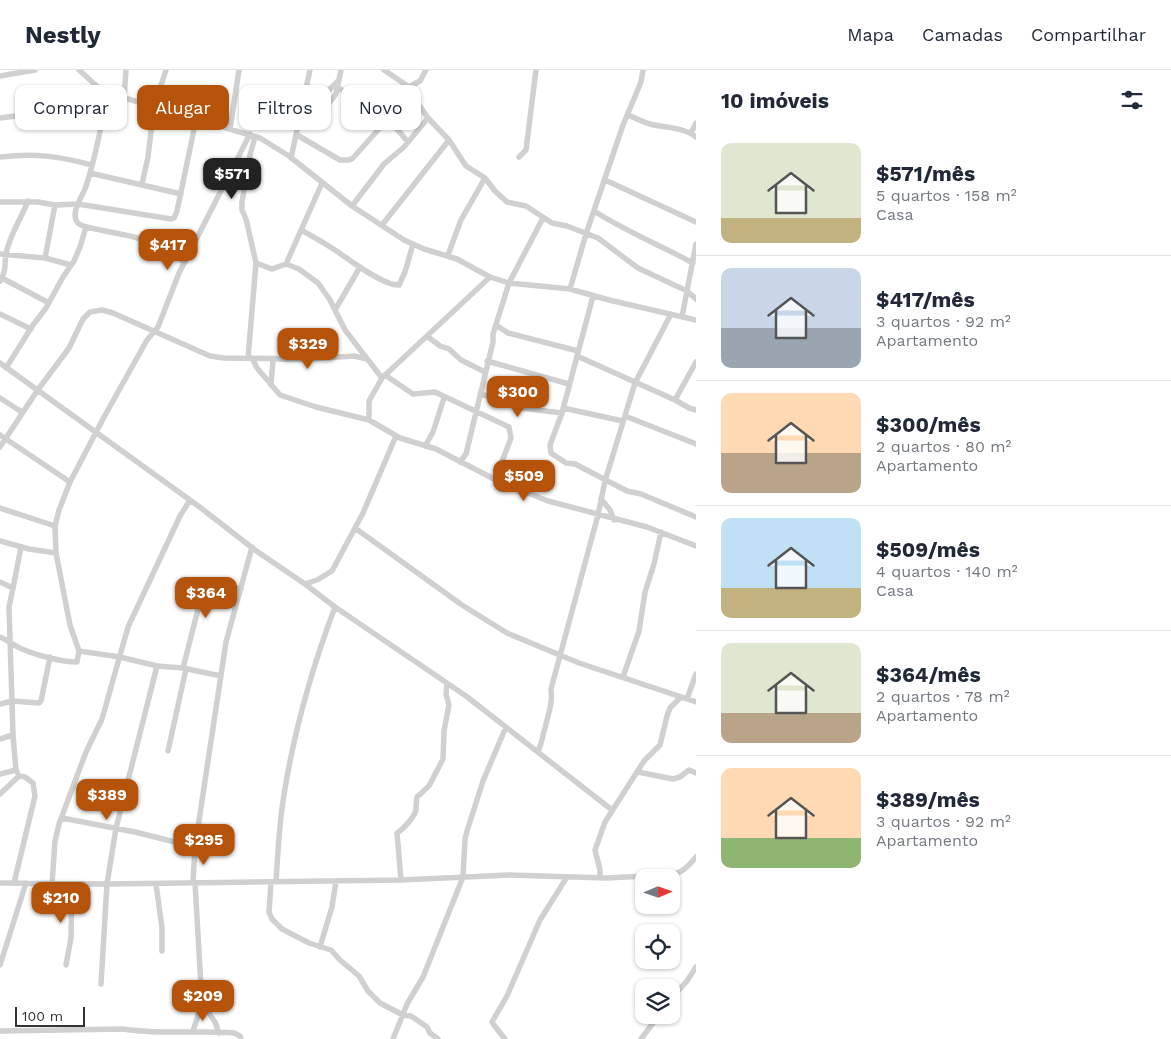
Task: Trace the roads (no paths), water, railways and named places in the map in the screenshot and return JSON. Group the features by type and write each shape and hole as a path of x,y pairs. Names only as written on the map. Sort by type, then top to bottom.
{"street":[{"path":"0,76 35,70"},
{"path":"79,70 96,85"},
{"path":"125,85 126,70"},
{"path":"161,85 166,70"},
{"path":"239,70 230,129 252,135 291,158 352,206 412,244 448,255 490,277 509,283 570,289 696,320"},
{"path":"307,85 310,70"},
{"path":"331,100 338,88 341,70"},
{"path":"385,70 406,85"},
{"path":"413,85 420,81 426,70"},
{"path":"519,157 526,150 536,70"},
{"path":"570,289 586,234 623,125 641,82 643,70"},
{"path":"331,88 338,81"},
{"path":"421,107 428,118 449,140 466,166 485,178 495,192 507,202 526,206 552,223 598,238 638,268 687,291 696,298"},
{"path":"0,118 15,115"},
{"path":"628,115 650,124 694,135 696,123"},
{"path":"352,206 384,164 408,142 428,118"},
{"path":"100,130 90,173 78,204 75,220 79,225 158,244 185,262"},
{"path":"142,184 151,130"},
{"path":"0,202 28,202 55,205 78,204 171,220 177,211 194,130"},
{"path":"291,158 297,130"},
{"path":"296,135 340,160 348,160 352,159 378,130"},
{"path":"397,130 408,142"},
{"path":"0,637 20,648 50,658 77,662 79,651 70,625 56,552 55,526 59,510 70,482 96,432 147,340 158,327 179,273 252,135"},
{"path":"252,135 242,202 242,210 246,219 256,263 250,358 280,395 343,415 369,420 396,436 436,449 495,480 548,501 661,532 696,546"},
{"path":"382,225 449,140"},
{"path":"0,157 13,155 57,156 92,165"},
{"path":"90,173 181,194"},
{"path":"448,255 461,220 485,178"},
{"path":"605,180 696,222"},
{"path":"286,264 322,183"},
{"path":"28,202 3,254 6,266 1,280 49,303"},
{"path":"45,258 55,205"},
{"path":"594,211 613,223 693,263"},
{"path":"460,462 466,454 496,325 509,283 543,218"},
{"path":"6,368 49,303 71,265 80,247 86,227"},
{"path":"301,230 360,267 393,284 399,285 405,272 412,244"},
{"path":"682,316 696,244"},
{"path":"3,254 45,258 71,265"},
{"path":"256,263 272,269 286,264 299,269 318,283 345,330 367,359 384,376 413,394 432,392 508,426 511,430 512,438 495,480"},
{"path":"335,310 360,267"},
{"path":"690,275 696,271"},
{"path":"369,420 370,401 384,376 490,277"},
{"path":"593,296 563,411 550,445 551,453 566,463 575,464 627,491 640,494 696,517"},
{"path":"0,447 3,437 69,348 83,319 90,312 96,310 107,311 156,330 210,356 224,358 308,359 354,356 367,359"},
{"path":"0,314 31,329"},
{"path":"538,752 542,744 544,729 552,704 552,689 598,516 605,480 635,383 671,314"},
{"path":"496,325 508,333 578,354 635,383 696,410"},
{"path":"493,337 508,333"},
{"path":"427,336 440,346 449,349 461,360 485,372"},
{"path":"271,384 273,359"},
{"path":"487,361 569,384"},
{"path":"675,400 696,362"},
{"path":"0,363 305,584 335,608 447,683 612,810"},
{"path":"480,394 512,403 521,408 624,419 696,444"},
{"path":"0,398 22,412"},
{"path":"425,446 433,432 444,398"},
{"path":"305,584 317,580 332,570 363,513 396,436"},
{"path":"3,437 70,482"},
{"path":"601,499 610,510 614,520"},
{"path":"52,884 56,834 86,752 102,719 128,627 180,516 190,500"},
{"path":"0,508 55,526"},
{"path":"355,528 462,605 507,633 560,656 696,702"},
{"path":"623,677 639,631 645,592 661,532"},
{"path":"0,541 21,547 56,552"},
{"path":"20,776 16,770 13,735 9,607 21,547"},
{"path":"193,1031 202,1003 194,883 195,848 226,642 252,547"},
{"path":"168,751 205,582 208,580 241,589"},
{"path":"0,582 14,588"},
{"path":"335,608 321,643 292,747 283,797 270,912 272,920 282,929 299,939 331,950 359,976 368,991 380,1003 403,1015 411,1016 427,1027 438,1039"},
{"path":"79,651 221,676"},
{"path":"0,704 12,701 39,703 50,658"},
{"path":"101,984 107,884 116,828 157,666"},
{"path":"600,877 595,850 605,822 644,761 660,745 667,716 674,704 684,698 696,674"},
{"path":"401,880 397,833 404,829 413,817 417,797 429,786 444,758 444,727 449,705 446,694 447,683"},
{"path":"670,694 674,704"},
{"path":"393,1039 407,1004 423,977 463,877 467,831 483,781 506,727"},
{"path":"0,739 13,735"},
{"path":"0,774 16,770"},
{"path":"638,772 673,779 680,777 689,770 696,772"},
{"path":"0,794 20,776 25,776 33,783 34,796 14,883"},
{"path":"62,818 116,828 195,848"},
{"path":"0,883 156,884 401,880 509,875 600,877 674,875 684,871 695,860"},
{"path":"505,1039 492,1022 507,996 540,920 567,876"},
{"path":"320,947 332,907 336,881"},
{"path":"0,963 26,883"},
{"path":"66,965 71,938 72,884"},
{"path":"156,884 162,928 162,951"},
{"path":"680,989 696,967"},
{"path":"202,1003 215,1022 219,1033"},
{"path":"641,1039 652,1024"},
{"path":"0,1031 123,1029 193,1031 234,1033 240,1036 241,1039"}]}
